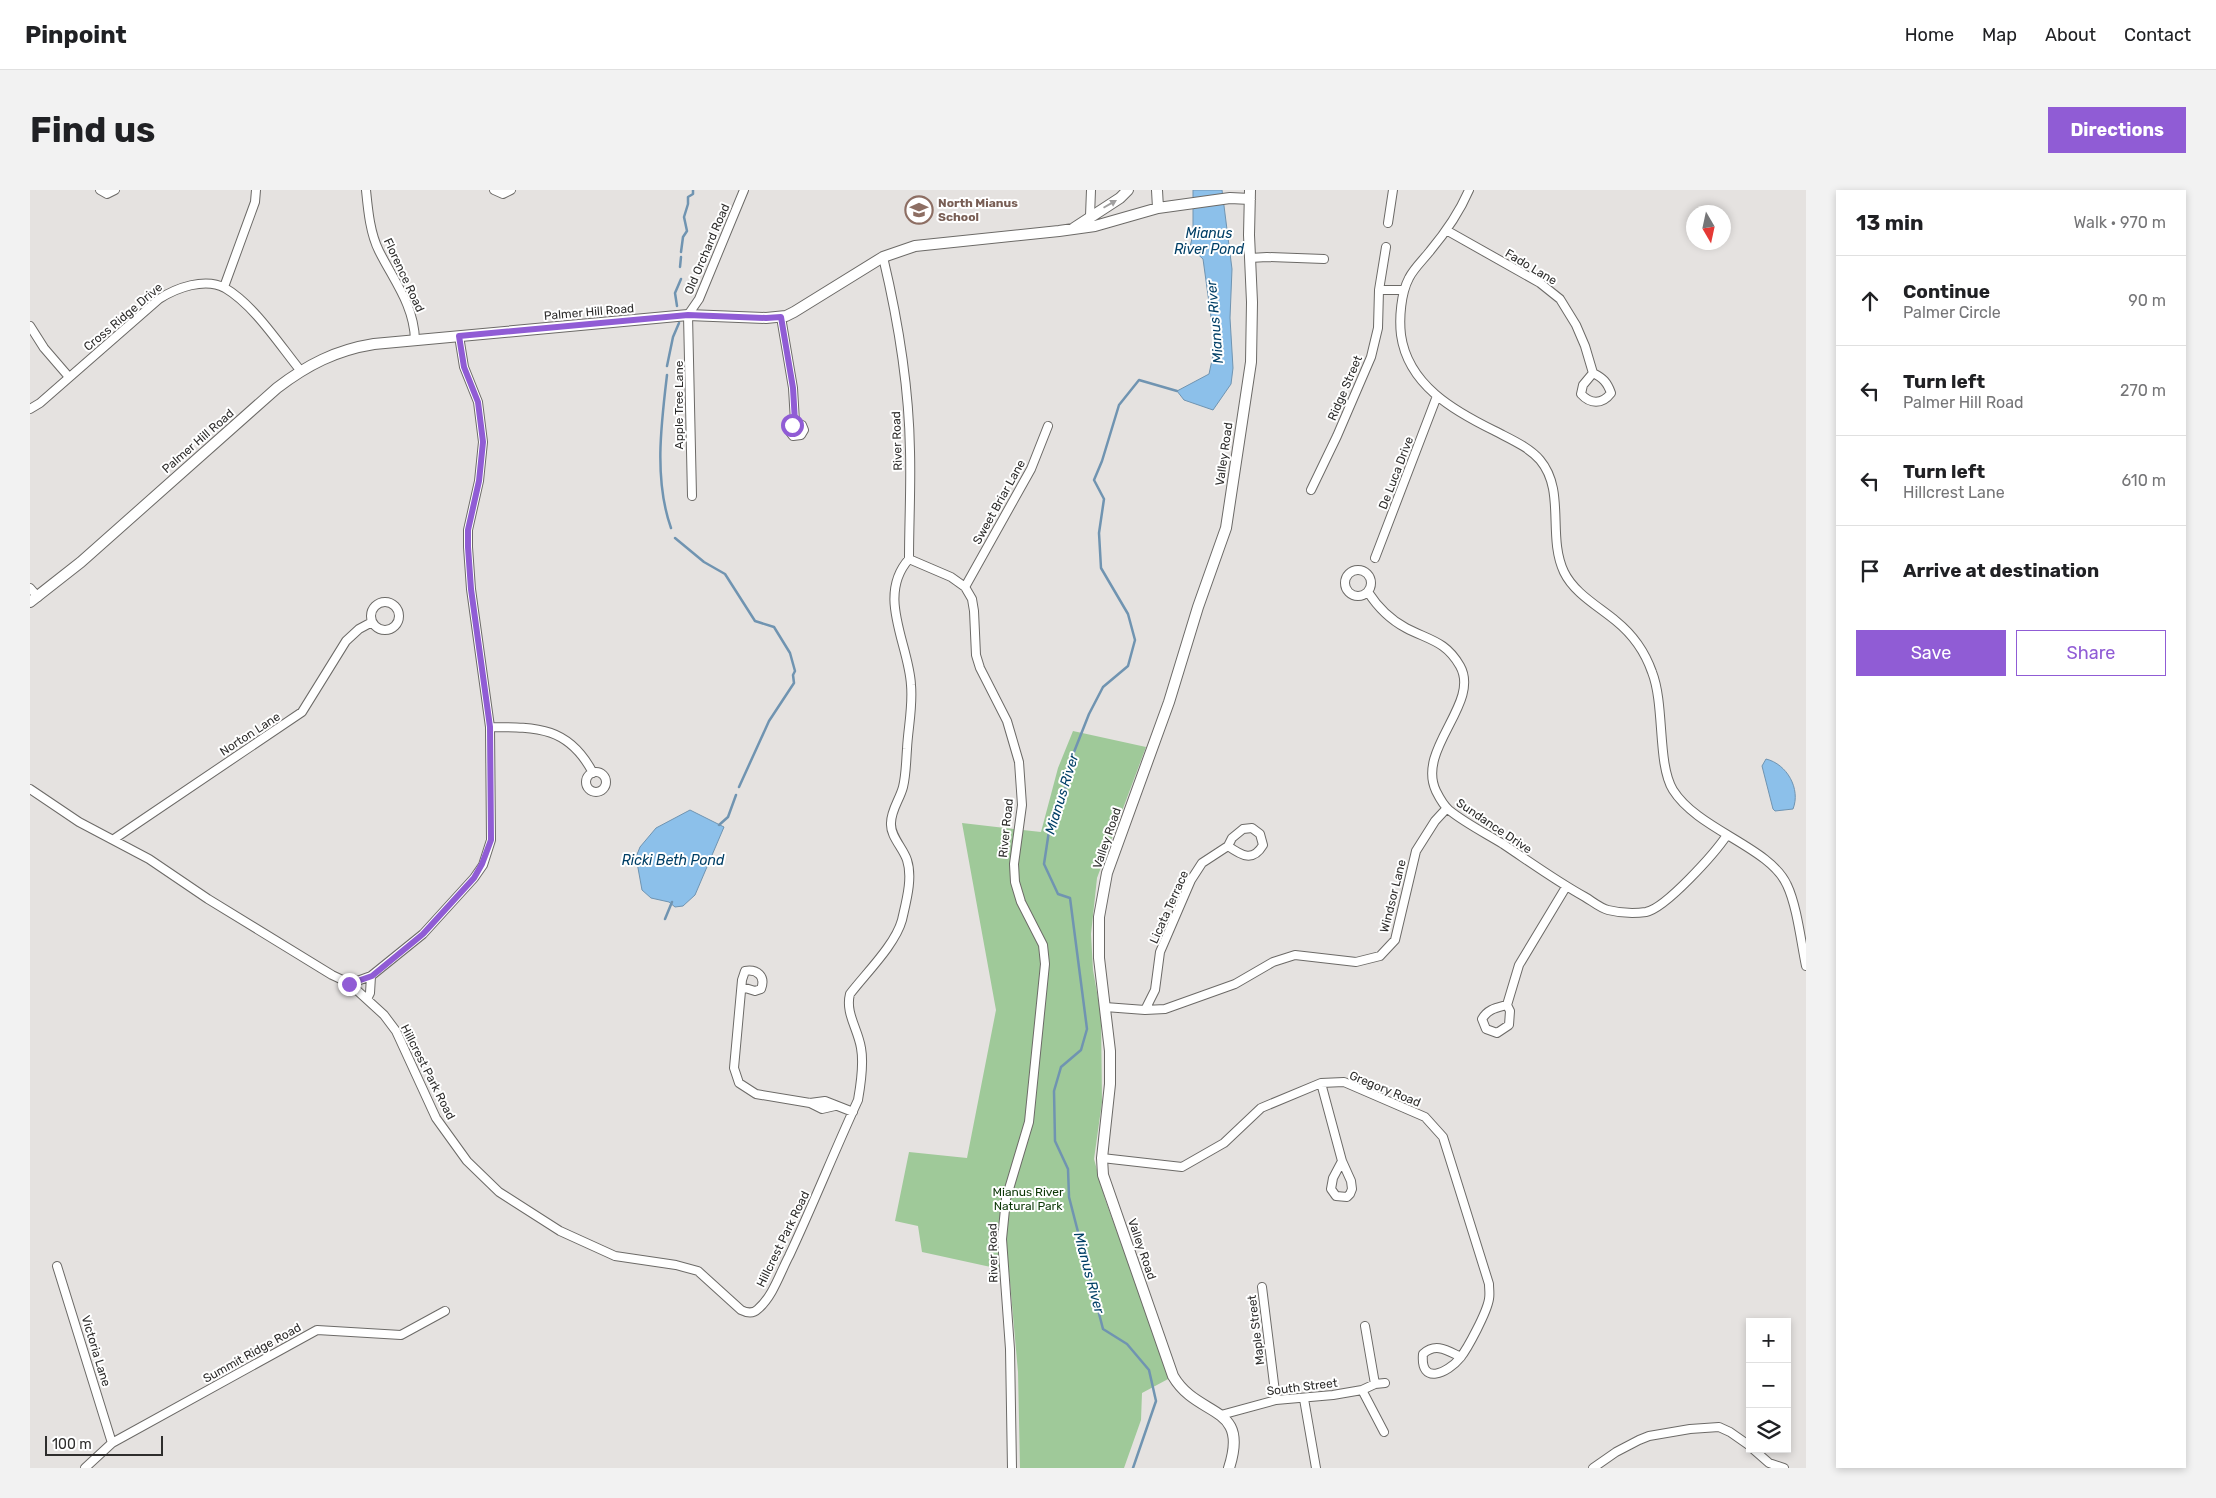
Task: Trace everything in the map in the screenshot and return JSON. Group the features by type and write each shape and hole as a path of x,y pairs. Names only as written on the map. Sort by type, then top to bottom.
{"street":[{"path":"100,190 107,194 115,190"},
{"path":"256,190 254,202 224,287 254,314 300,370"},
{"name":"Florence Road","path":"366,190 374,236 379,250 409,305 414,323 415,340"},
{"path":"494,190 503,194 511,190"},
{"name":"Old Orchard Road","path":"688,315 699,299 744,190"},
{"path":"1090,216 1091,190"},
{"path":"1072,229 1120,198 1128,190"},
{"path":"1157,190 1158,208"},
{"path":"1388,223 1393,190"},
{"path":"1469,190 1446,230 1414,269 1404,290 1400,326 1406,353 1419,376 1437,396 1470,419 1515,441 1539,459 1552,481 1558,556 1570,583 1618,623 1634,639 1651,669 1660,704 1666,770 1673,790 1690,811 1770,864 1787,884 1802,933 1806,966"},
{"name":"Palmer Hill Road","path":"34,600 300,370 334,354 355,347 688,315 781,317 799,309 884,257 915,246 1072,229 1112,222 1158,208 1250,195"},
{"name":"Valley Road","path":"1230,1467 1235,1434 1231,1425 1221,1415 1188,1395 1173,1376 1103,1176 1102,1158 1110,1084 1110,1051 1098,939 1102,895 1107,873 1169,702 1198,608 1226,528 1251,362 1250,195"},
{"name":"Fado Lane","path":"1446,230 1540,283 1560,299 1576,325 1585,346 1592,373"},
{"name":"Ridge Street","path":"1311,490 1338,436 1371,357 1378,328 1379,290 1386,247"},
{"name":"River Road","path":"884,257 902,362 907,406 910,450 909,559"},
{"path":"1250,258 1324,259"},
{"name":"Cross Ridge Drive","path":"30,409 172,291 197,285 224,287"},
{"path":"1379,290 1404,290"},
{"name":"Apple Tree Lane","path":"688,315 692,496"},
{"path":"781,317 793,388 795,422"},
{"path":"30,326 44,348 69,377"},
{"path":"349,984 372,976 423,934 474,878 482,864 491,840 490,727 470,580 468,547 468,530 482,460 481,422 476,396 464,367 459,336"},
{"name":"De Luca Drive","path":"1375,558 1437,396"},
{"name":"Sweet Briar Lane","path":"965,588 1031,469 1048,426"},
{"path":"909,559 951,577 965,588"},
{"name":"Hillcrest Park Road","path":"30,789 60,811 149,859 208,899 332,976 349,984 367,999 396,1031 436,1118 467,1160 499,1192 560,1231 615,1256 676,1265 698,1271 722,1295 741,1310 749,1313 758,1310 771,1292 806,1221 858,1100 861,1085 861,1046 847,1004 850,994 897,932 907,895 909,877 907,861 893,833 891,820 903,786 911,700 911,684 896,621 894,603 900,568 909,559"},
{"path":"30,588 34,600"},
{"name":"River Road","path":"965,588 972,599 976,655 980,668 1008,721 1019,762 1022,805 1014,864 1016,882 1021,902 1043,945 1044,964 1029,1122 1006,1199 1002,1239 1010,1349 1012,1468"},
{"name":"Sundance Drive","path":"1368,592 1373,601 1394,621 1440,642 1462,670 1463,680 1460,704 1441,740 1433,768 1435,790 1447,808 1566,887 1607,909 1634,914 1649,911 1692,876 1717,851 1727,835"},
{"name":"Norton Lane","path":"114,840 302,712 346,641 359,629 372,622"},
{"path":"490,727 515,727 548,731 573,743 594,773"},
{"name":"Windsor Lane","path":"1145,1010 1165,1009 1235,984 1273,962 1295,955 1356,962 1380,956 1395,940 1416,851 1435,822 1447,808"},
{"name":"Licata Terrace","path":"1145,1010 1155,990 1160,952 1192,880 1202,863 1228,846 1232,838 1243,829 1252,828 1260,834 1263,845 1258,853 1249,856 1240,855 1228,846"},
{"path":"1507,1005 1519,965 1566,887"},
{"path":"367,999 370,993 372,976"},
{"path":"742,988 734,1068 739,1083 756,1094 810,1103 825,1101 853,1112"},
{"path":"1105,1007 1145,1010"},
{"name":"Gregory Road","path":"1102,1158 1182,1167 1224,1143 1261,1108 1321,1083 1344,1082 1425,1117 1443,1136 1489,1284 1489,1300 1474,1335 1461,1357 1448,1369 1436,1375 1429,1373 1424,1368 1422,1361 1423,1354 1434,1348 1447,1350 1461,1357"},
{"path":"1321,1083 1342,1161"},
{"name":"Victoria Lane","path":"57,1266 112,1443"},
{"name":"Maple Street","path":"1262,1287 1276,1400"},
{"name":"Summit Ridge Road","path":"85,1468 112,1443 317,1330 400,1335 445,1311"},
{"path":"1365,1326 1375,1384"},
{"name":"South Street","path":"1221,1415 1276,1400 1304,1399 1362,1390 1375,1384 1385,1383"},
{"path":"1362,1390 1384,1432"},
{"path":"1304,1399 1316,1468"},
{"path":"1593,1468 1616,1452 1648,1436 1690,1429 1719,1427 1746,1443"},
{"path":"1758,1453 1769,1463 1784,1468"}],"green space":[{"name":"Mianus River Natural Park","path":"1073,731 1146,747 1097,878 1091,934 1093,970 1101,1015 1102,1102 1094,1159 1105,1199 1170,1378 1142,1393 1141,1420 1124,1468 1020,1468 1018,1372 1009,1271 922,1252 918,1226 895,1221 909,1152 967,1158 996,1010 962,823 1041,832 1058,768"}],"water":[{"name":"Mianus River Pond","path":"1193,190 1222,190 1232,269 1230,318 1233,368 1231,384 1213,410 1184,400 1177,391 1209,374 1215,346 1203,259 1190,247 1193,234"},
{"path":"1766,759 1780,766 1790,778 1795,793 1793,809 1775,811 1773,809 1762,766"},
{"name":"Ricki Beth Pond","path":"690,810 724,827 695,895 683,906 675,907 669,902 651,898 642,890 636,857 640,847 656,828"}],"waterway":[{"path":"681,252 683,237 687,231 684,217 688,197 693,194 693,190"},
{"path":"680,267 681,257"},
{"path":"677,306 675,293 681,279"},
{"path":"667,366 673,337 679,323"},
{"path":"667,375 660,452 662,491 671,528"},
{"name":"Mianus River","path":"1133,1468 1156,1401 1149,1370 1127,1344 1103,1329 1069,1197 1068,1169 1055,1141 1054,1091 1061,1067 1081,1050 1087,1029 1070,898 1058,894 1044,864 1049,831 1063,798 1074,752 1089,714 1103,687 1128,666 1135,640 1128,614 1101,568 1099,533 1104,499 1094,480 1102,461 1119,405 1139,380 1177,391"},
{"path":"675,538 704,562 725,574 755,621 774,627 790,653 795,671 793,675 794,683 769,721 739,787"},
{"path":"719,825 728,817 736,795"},
{"path":"665,919 672,902"}],"place":[{"name":"North Mianus School","path":"919,210"}],"route":[{"path":"349,984 363,977 372,976 423,934 474,878 482,864 491,840 490,727 471,589 468,547 468,530 479,481 483,442 478,402 464,367 459,336 688,315 781,317 793,388 795,422 792,425"}]}
